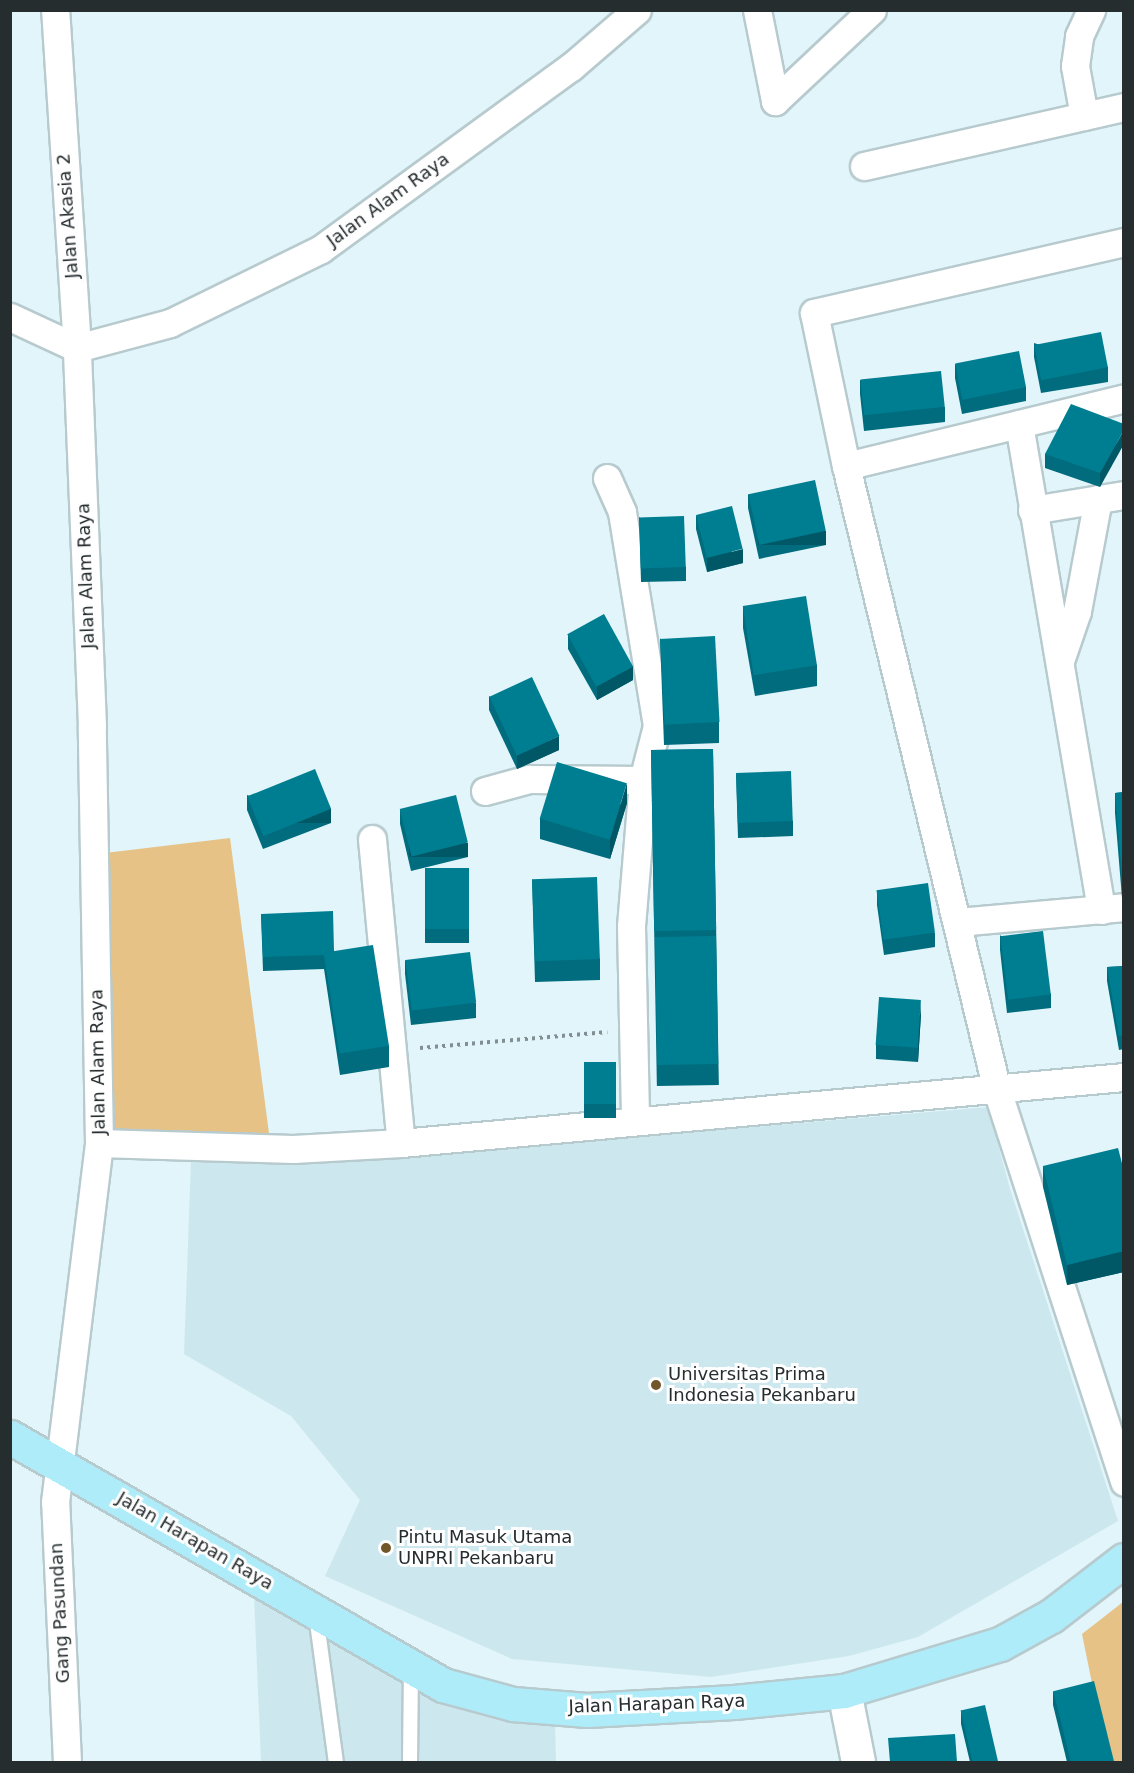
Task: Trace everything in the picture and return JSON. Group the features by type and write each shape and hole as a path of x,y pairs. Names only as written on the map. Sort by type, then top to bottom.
{"main road":[{"name":"Jalan Harapan Raya","path":"10,1437 443,1685 513,1704 587,1710 734,1702 844,1690 1000,1644 1051,1616 1124,1560"}],"street":[{"name":"Jalan Akasia 2","path":"55,10 77,348"},
{"name":"Jalan Alam Raya","path":"60,1464 99,1143 93,726 77,348 170,323 321,249 571,67 637,10"},
{"path":"757,10 775,101 872,10"},
{"path":"1084,116 1076,66 1079,36 1091,10"},
{"path":"864,166 1124,107"},
{"path":"1124,242 814,313 846,466 997,1090 1124,1482"},
{"path":"10,317 77,348"},
{"path":"846,466 1124,398"},
{"path":"957,922 1112,909 1059,662 1019,424"},
{"path":"607,478 622,512 655,704 654,747 643,780 631,926 631,1030 635,1120"},
{"path":"1032,510 1111,497 1077,612 1059,662"},
{"path":"485,790 528,779 643,780"},
{"path":"372,839 401,1143"},
{"path":"99,1143 293,1149 401,1143 1124,1077"},
{"name":"Gang Pasundan","path":"60,1464 55,1502 68,1762"},
{"path":"844,1690 858,1762"}],"lane":[{"path":"315,1610 336,1762"},
{"path":"410,1762 411,1667"}],"path":[{"path":"392,1050 631,1030"}],"shaded area":[{"path":"230,838 270,1141 132,1139 109,1130 105,853"},
{"name":"Universitas Prima Indonesia Pekanbaru","path":"988,1107 1010,1189 1118,1521 918,1637 849,1656 711,1677 512,1659 325,1576 360,1500 291,1416 184,1354 191,1160 424,1155"},
{"path":"254,1595 555,1724 556,1762 261,1762"},
{"path":"1123,1602 1123,1762 1108,1762 1082,1634"}],"building":[{"path":"1101,332 1108,367 1041,380 1034,345"},
{"path":"1019,351 1026,387 962,400 955,363"},
{"path":"941,371 945,407 864,415 860,379"},
{"path":"1071,404 1124,424 1124,430 1100,473 1045,454"},
{"path":"815,480 826,531 759,545 748,494"},
{"path":"732,506 743,549 707,558 696,515"},
{"path":"684,516 686,567 641,569 639,518"},
{"path":"806,596 817,665 754,675 743,606"},
{"path":"604,614 633,666 596,687 567,634"},
{"path":"715,636 720,722 665,725 660,639"},
{"path":"532,677 559,736 517,756 489,697"},
{"path":"713,749 716,930 654,931 651,750"},
{"path":"557,762 627,783 610,840 540,818"},
{"path":"315,769 331,809 263,836 247,796"},
{"path":"791,771 793,821 738,823 736,773"},
{"path":"1124,792 1124,877 1122,877 1115,793"},
{"path":"456,795 468,843 412,857 400,809"},
{"path":"425,868 469,868 469,929 425,929"},
{"path":"597,877 600,959 535,961 532,879"},
{"path":"928,883 935,933 883,940 877,890"},
{"path":"333,911 334,951 324,953 324,955 263,957 261,914"},
{"path":"1043,931 1051,995 1008,1000 1000,936"},
{"path":"716,936 718,1064 657,1065 655,937"},
{"path":"373,945 389,1046 340,1054 324,953"},
{"path":"470,952 476,1003 412,1011 405,960"},
{"path":"1124,966 1124,1035 1119,1036 1107,967"},
{"path":"879,997 921,1000 918,1048 876,1045"},
{"path":"584,1062 616,1062 616,1104 584,1104"},
{"path":"1118,1148 1124,1171 1124,1251 1067,1265 1043,1166"},
{"path":"1094,1681 1114,1762 1071,1762 1053,1691"},
{"path":"985,1705 998,1762 973,1762 961,1711"},
{"path":"955,1734 957,1762 890,1762 888,1738"}],"place":[{"name":"Universitas Prima Indonesia Pekanbaru","path":"656,1385"},
{"name":"Pintu Masuk Utama UNPRI Pekanbaru","path":"386,1548"}]}
